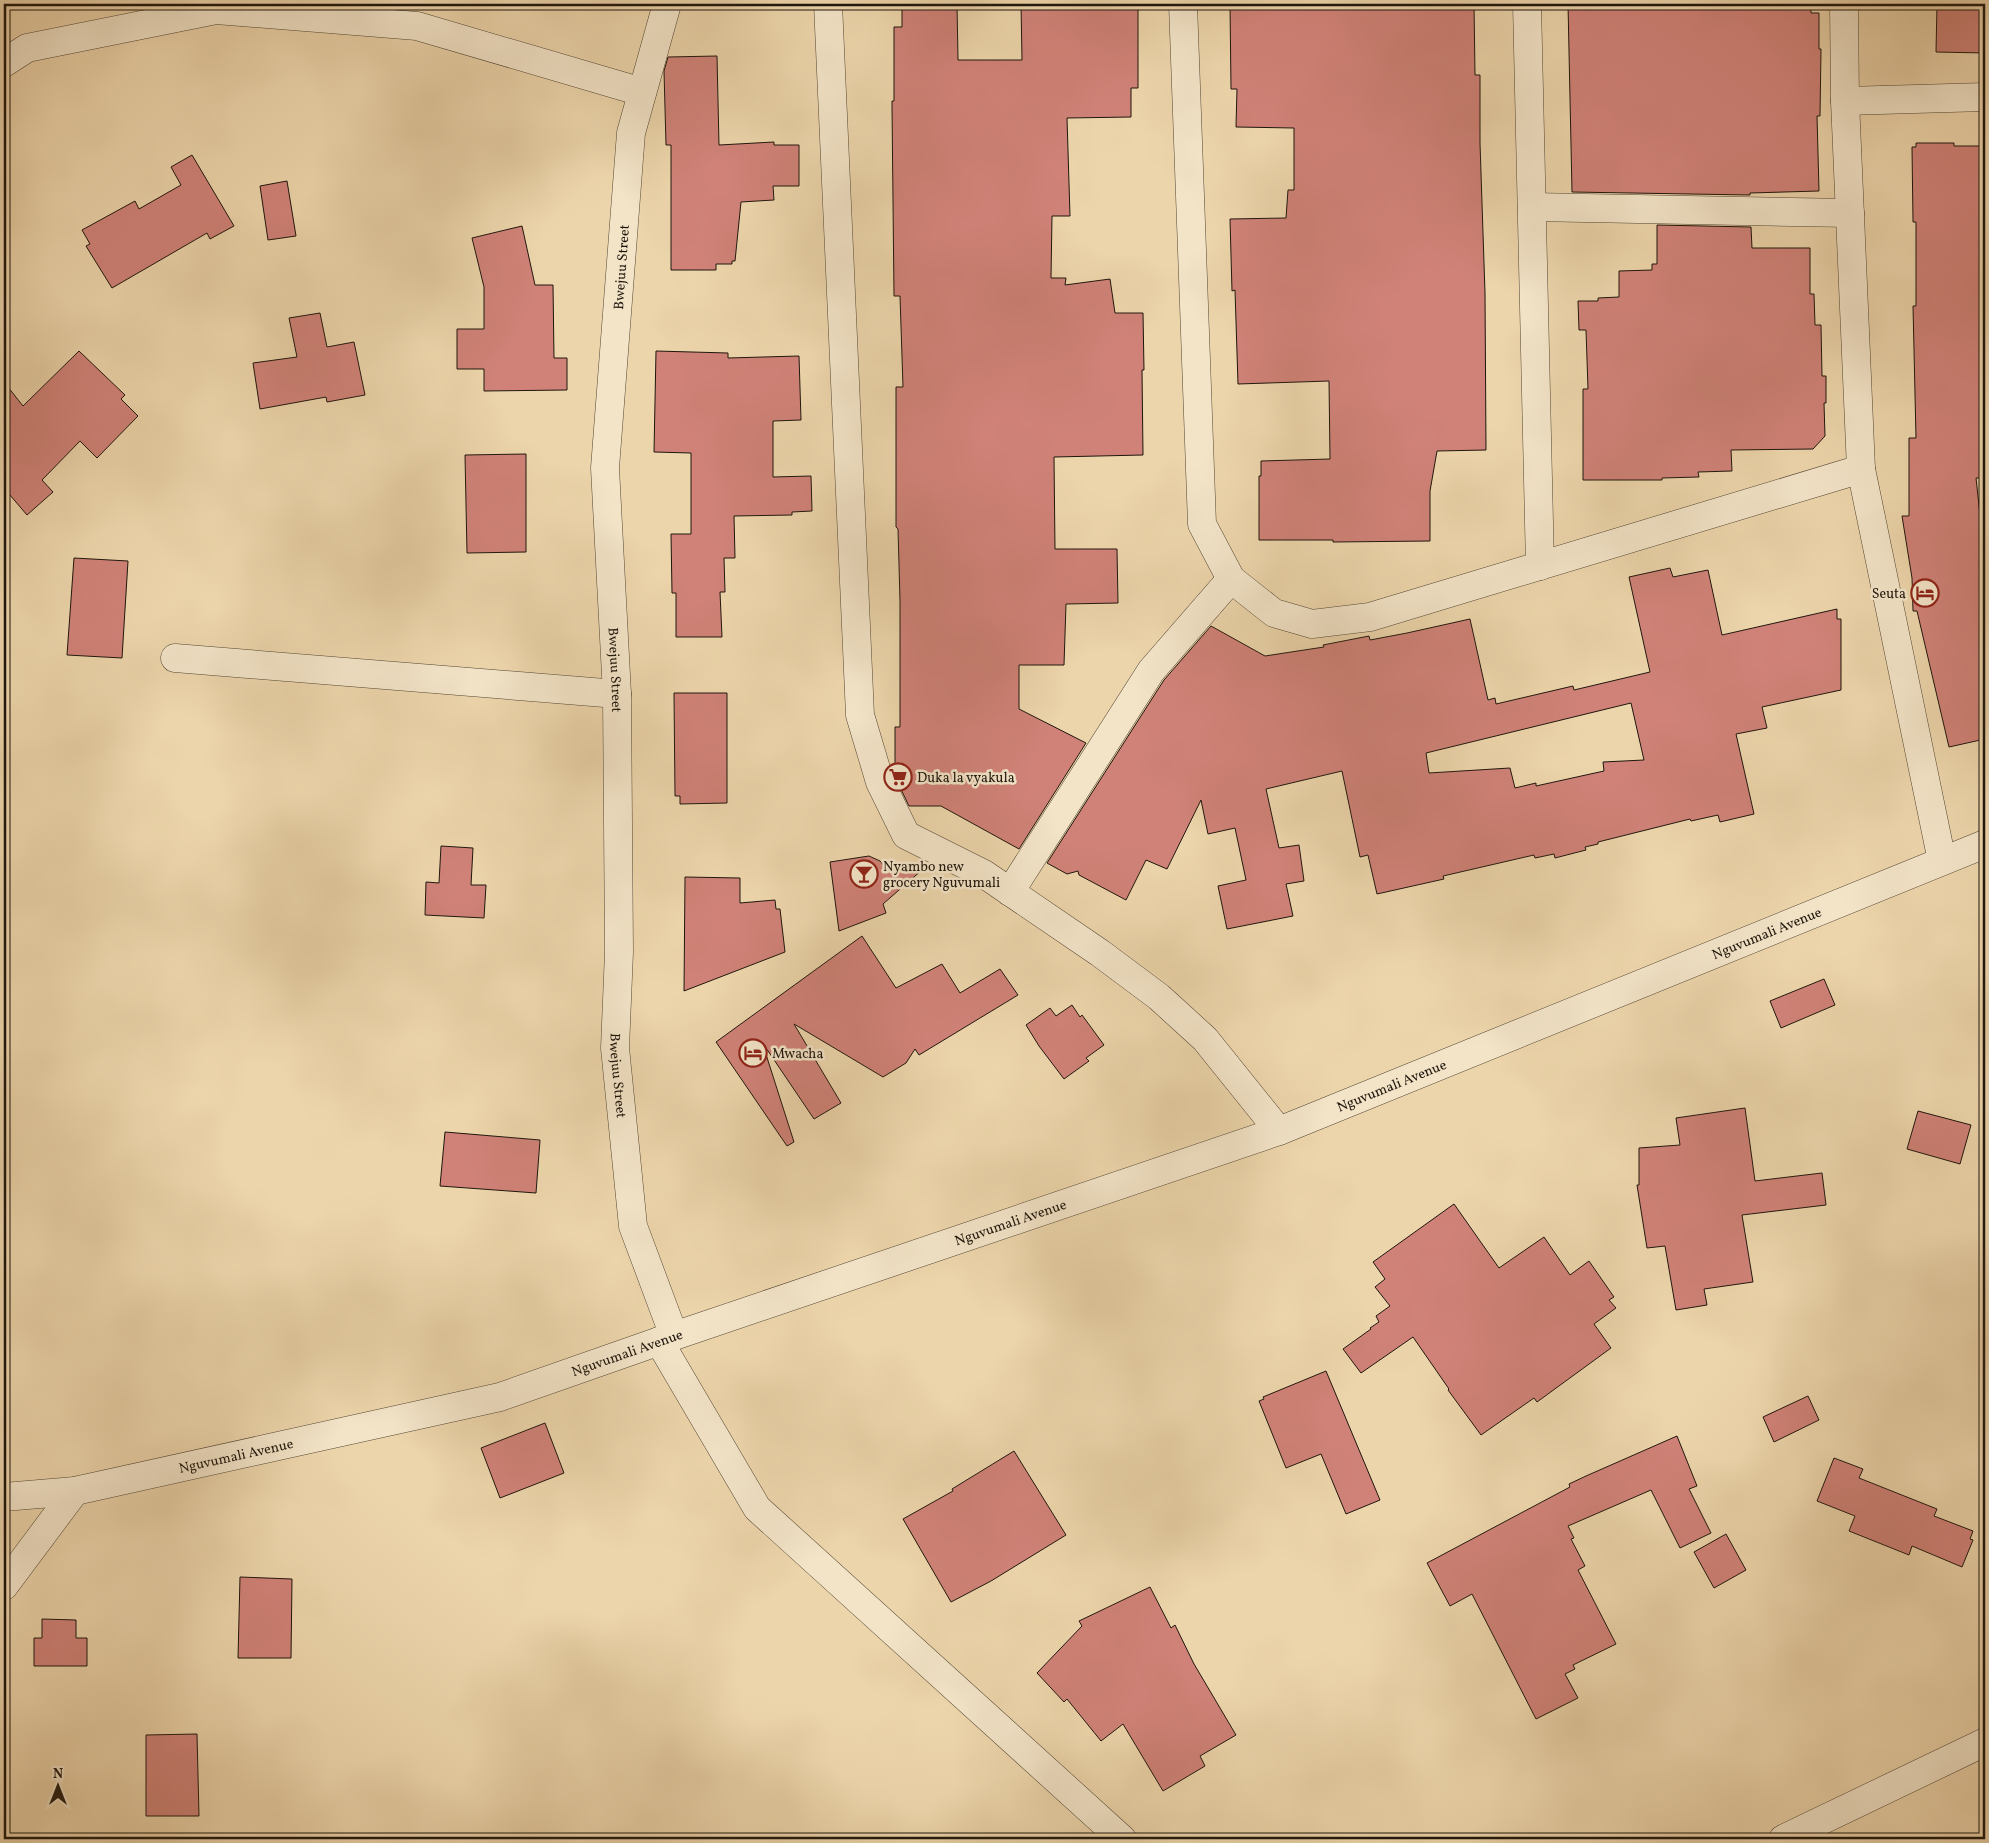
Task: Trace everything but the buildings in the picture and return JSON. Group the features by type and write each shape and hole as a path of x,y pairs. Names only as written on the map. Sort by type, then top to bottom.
{"street":[{"name":"Bwejuu Street","path":"667,4 631,132 605,468 617,694 619,952 615,1048 633,1226 666,1338 758,1508 1122,1839"},
{"path":"828,4 860,715 880,782 906,835 984,874 1100,953 1159,997 1205,1039 1279,1131"},
{"path":"1183,4 1202,524 1231,579 1274,613 1312,624 1370,617 1861,469"},
{"path":"1527,4 1540,566"},
{"path":"1844,4 1845,101 1861,469 1942,861"},
{"path":"4,63 27,48 216,10 417,26 642,92"},
{"path":"1845,101 1985,98"},
{"path":"1532,208 1850,213"},
{"path":"1010,892 1151,670 1231,579"},
{"path":"174,658 617,694"},
{"name":"Nguvumali Avenue","path":"4,1497 75,1491 500,1397 666,1338 1279,1131 1985,844"},
{"path":"4,1586 75,1491"},
{"path":"1783,1839 1832,1829 1985,1742"}],"place":[{"name":"Seuta","path":"1925,593"},
{"name":"Duka la vyakula","path":"898,777"},
{"name":"Nyambo new grocery Nguvumali","path":"864,874"},
{"name":"Mwacha","path":"753,1053"}]}
